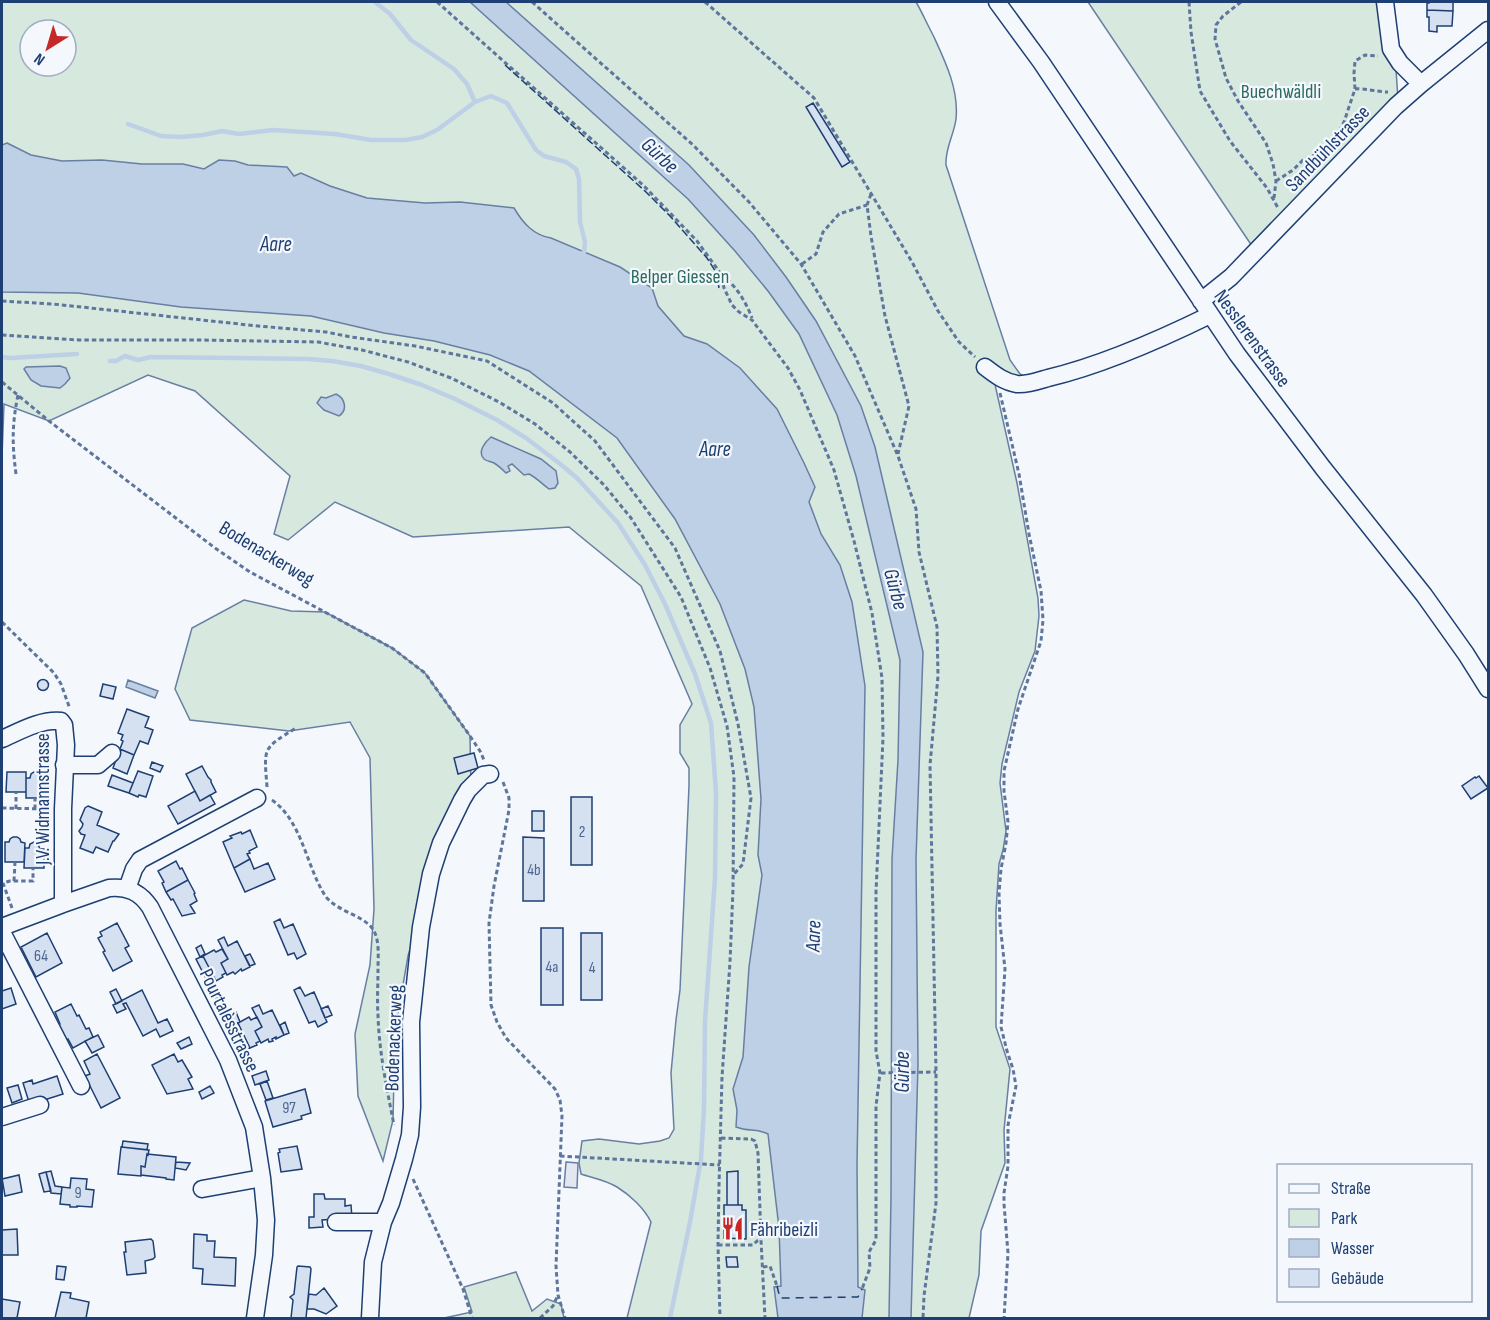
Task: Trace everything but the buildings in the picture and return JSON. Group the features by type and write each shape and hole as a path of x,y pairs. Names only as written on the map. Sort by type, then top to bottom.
{"street":[{"name":"Nesslerenstrasse","path":"997,2 1041,62 1243,362 1323,468 1424,595 1488,689"},
{"path":"1385,2 1391,49 1397,59 1421,84"},
{"name":"Sandbühlstrasse","path":"1004,380 1024,384 1062,375 1184,329 1396,106 1488,30"},
{"path":"985,367 1004,380"},
{"name":"J.V. Widmannstrasse","path":"2,739 66,716"},
{"name":"J.V. Widmannstrasse","path":"63,904 66,739 64,725 66,716"},
{"path":"64,765 98,765 112,753"},
{"name":"Bodenackerweg","path":"370,1318 373,1262 410,1136 411,1013 430,874 441,843 468,790 483,774 490,774"},
{"path":"9,924 109,888 127,889 140,860 261,797"},
{"name":"Pourtalèsstrasse","path":"127,889 140,895 150,907 228,1060 254,1127 266,1220 264,1255 255,1318"},
{"path":"2,933 81,1086"},
{"path":"2,1116 39,1105"},
{"path":"202,1188 262,1178"},
{"path":"336,1222 383,1222"}],"path":[{"path":"437,2 643,184 688,230 721,274 735,286 752,320 788,368 800,390 834,470 872,613 882,678 883,738 876,904 876,1052 882,1072 876,1106 876,1240 870,1252 870,1268 862,1289"},
{"path":"532,2 693,145 749,202 801,264 855,356 898,456 916,509 919,552 937,627 938,676 930,765 936,1203 924,1296 924,1318"},
{"path":"705,2 814,98 938,310 959,342 985,367"},
{"path":"1189,2 1200,90 1230,141 1274,200 1280,212 1280,228"},
{"path":"1240,2 1216,25 1215,39 1226,78 1238,101 1266,143 1276,181 1274,200"},
{"path":"1276,181 1303,160 1334,142 1344,122 1355,89 1355,62 1365,55 1397,59"},
{"path":"1355,89 1408,96"},
{"path":"871,193 867,206 885,316 909,406 898,456"},
{"path":"801,264 816,254 823,232 838,214 867,206"},
{"path":"721,274 724,288 732,305 752,320"},
{"path":"2,301 53,304 326,332 416,346 487,361 553,403 595,441 675,548 720,651 738,724 751,798 743,864 734,874"},
{"path":"2,335 79,340 318,342 408,362 461,383 499,402 534,424 570,452 604,485 631,518 681,597 710,668 727,726 734,777 734,874 722,1077 718,1245 720,1318"},
{"path":"1004,380 999,390 1000,397 1019,474 1041,591 1043,620 1041,641 1018,709 1004,771 1008,822 999,893 1005,969 1001,1027 1014,1069 1016,1086 1008,1125 1008,1166 1004,1193 1008,1253 1004,1318"},
{"name":"Bodenackerweg","path":"2,382 49,421 250,572 392,648 425,673 480,751 490,774 496,775 503,782 509,798 509,810 489,923 491,1005 506,1038 555,1089 560,1100 562,1116 556,1266 558,1295 564,1318"},
{"path":"16,474 12,432 18,395"},
{"path":"2,622 54,673 63,689 66,716"},
{"path":"296,728 273,743 266,751 267,791 261,797 275,802 288,817 326,897 335,906 370,925 375,934 382,1061 395,1129"},
{"path":"15,809 16,792"},
{"path":"35,798 35,809"},
{"path":"2,808 63,809"},
{"path":"14,881 15,862"},
{"path":"9,924 3,883 33,881 33,868"},
{"path":"882,1072 934,1072"},
{"path":"721,1138 751,1139 755,1141 758,1152 765,1318"},
{"path":"560,1156 720,1165"},
{"path":"404,1159 463,1289 472,1318"},
{"path":"718,1245 753,1245 761,1240"},
{"path":"763,1267 770,1266 777,1286"},
{"path":"540,1318 555,1304 558,1295"}],"green space":[{"name":"Belper Giessen","path":"2,2 916,2 933,35 953,86 956,119 946,165 1010,360 1020,374 1029,379 994,380 1017,483 1038,598 1039,616 1035,651 1019,692 1002,764 1000,783 1006,831 999,864 996,911 996,1027 1010,1069 1004,1130 1005,1163 981,1231 979,1275 969,1318 627,1318 651,1222 641,1207 622,1190 581,1174 579,1163 582,1141 599,1139 639,1144 669,1138 674,1129 671,1073 680,990 689,786 689,768 680,753 680,725 692,704 641,586 569,527 413,537 335,502 288,540 274,534 290,476 195,391 148,375 49,421 4,404 2,457"},
{"name":"Buechwäldli","path":"1088,2 1380,2 1384,54 1396,70 1398,99 1254,249"},
{"path":"244,600 291,611 325,612 392,648 425,673 470,736 471,788 440,849 408,956 395,1031 393,1120 383,1161 358,1096 355,1034 370,965 374,909 370,758 350,722 289,731 190,720 175,689 192,628"},
{"path":"516,1272 532,1311 547,1299 561,1304 564,1318 444,1318 472,1312 464,1287"}],"shaded area":[{"path":"566,1162 578,1163 577,1188 564,1187"}],"water":[{"name":"Gürbe","path":"470,2 506,2 689,165 754,235 816,321 861,406 875,447 923,652 916,859 918,1064 911,1318 889,1318 892,859 898,760 900,660 856,476 837,415 799,334 735,251 688,199"},
{"name":"Aare","path":"7,143 31,155 62,161 102,160 142,164 183,164 204,169 219,160 248,165 287,167 294,176 301,173 330,186 367,198 425,203 460,202 514,208 525,223 539,234 620,267 652,288 658,306 684,336 707,344 740,368 777,409 815,487 809,502 821,534 840,565 852,602 865,686 857,1165 858,1287 865,1290 862,1318 778,1318 774,1287 781,1286 779,1228 768,1134 736,1127 737,1110 733,1089 743,1057 749,967 762,875 758,855 761,799 754,707 745,669 720,604 675,519 617,438 529,371 490,355 434,341 384,333 311,316 181,307 78,293 2,292 2,145"},
{"path":"60,366 66,368 70,378 60,388 41,386 31,380 24,369 26,367"},
{"path":"336,394 342,398 344,404 344,411 339,416 324,410 317,403 321,397 326,398"},
{"path":"491,437 541,459 556,471 558,483 555,488 549,489 529,474 524,475 512,464 508,466 510,471 506,473 494,463 484,459 481,453 484,444"},
{"path":"128,680 158,691 155,698 126,687"}],"waterway":[{"path":"375,2 390,14 411,40 454,69 467,84 475,102"},
{"path":"128,124 161,136 182,137 222,131 239,134 273,130 335,134 371,140 406,140 422,137 437,130 475,102 491,96 507,103 536,150 544,156 566,162 576,169 579,179 580,222 585,242 584,252 580,256"},
{"path":"2,357 77,354"},
{"path":"110,361 116,361 125,356 138,360 151,357 308,359 361,366 422,385 497,420 559,463 577,478 618,523 645,565 665,604 695,674 711,723 716,792 715,878 705,1021 701,1159 670,1318"}],"ferry route":[{"path":"777,1286 780,1298 858,1297 862,1289"}],"fence":[{"path":"505,65 670,216 707,258 716,272 719,288"}],"place":[{"name":"Fähribeizli","path":"732,1229"}]}
